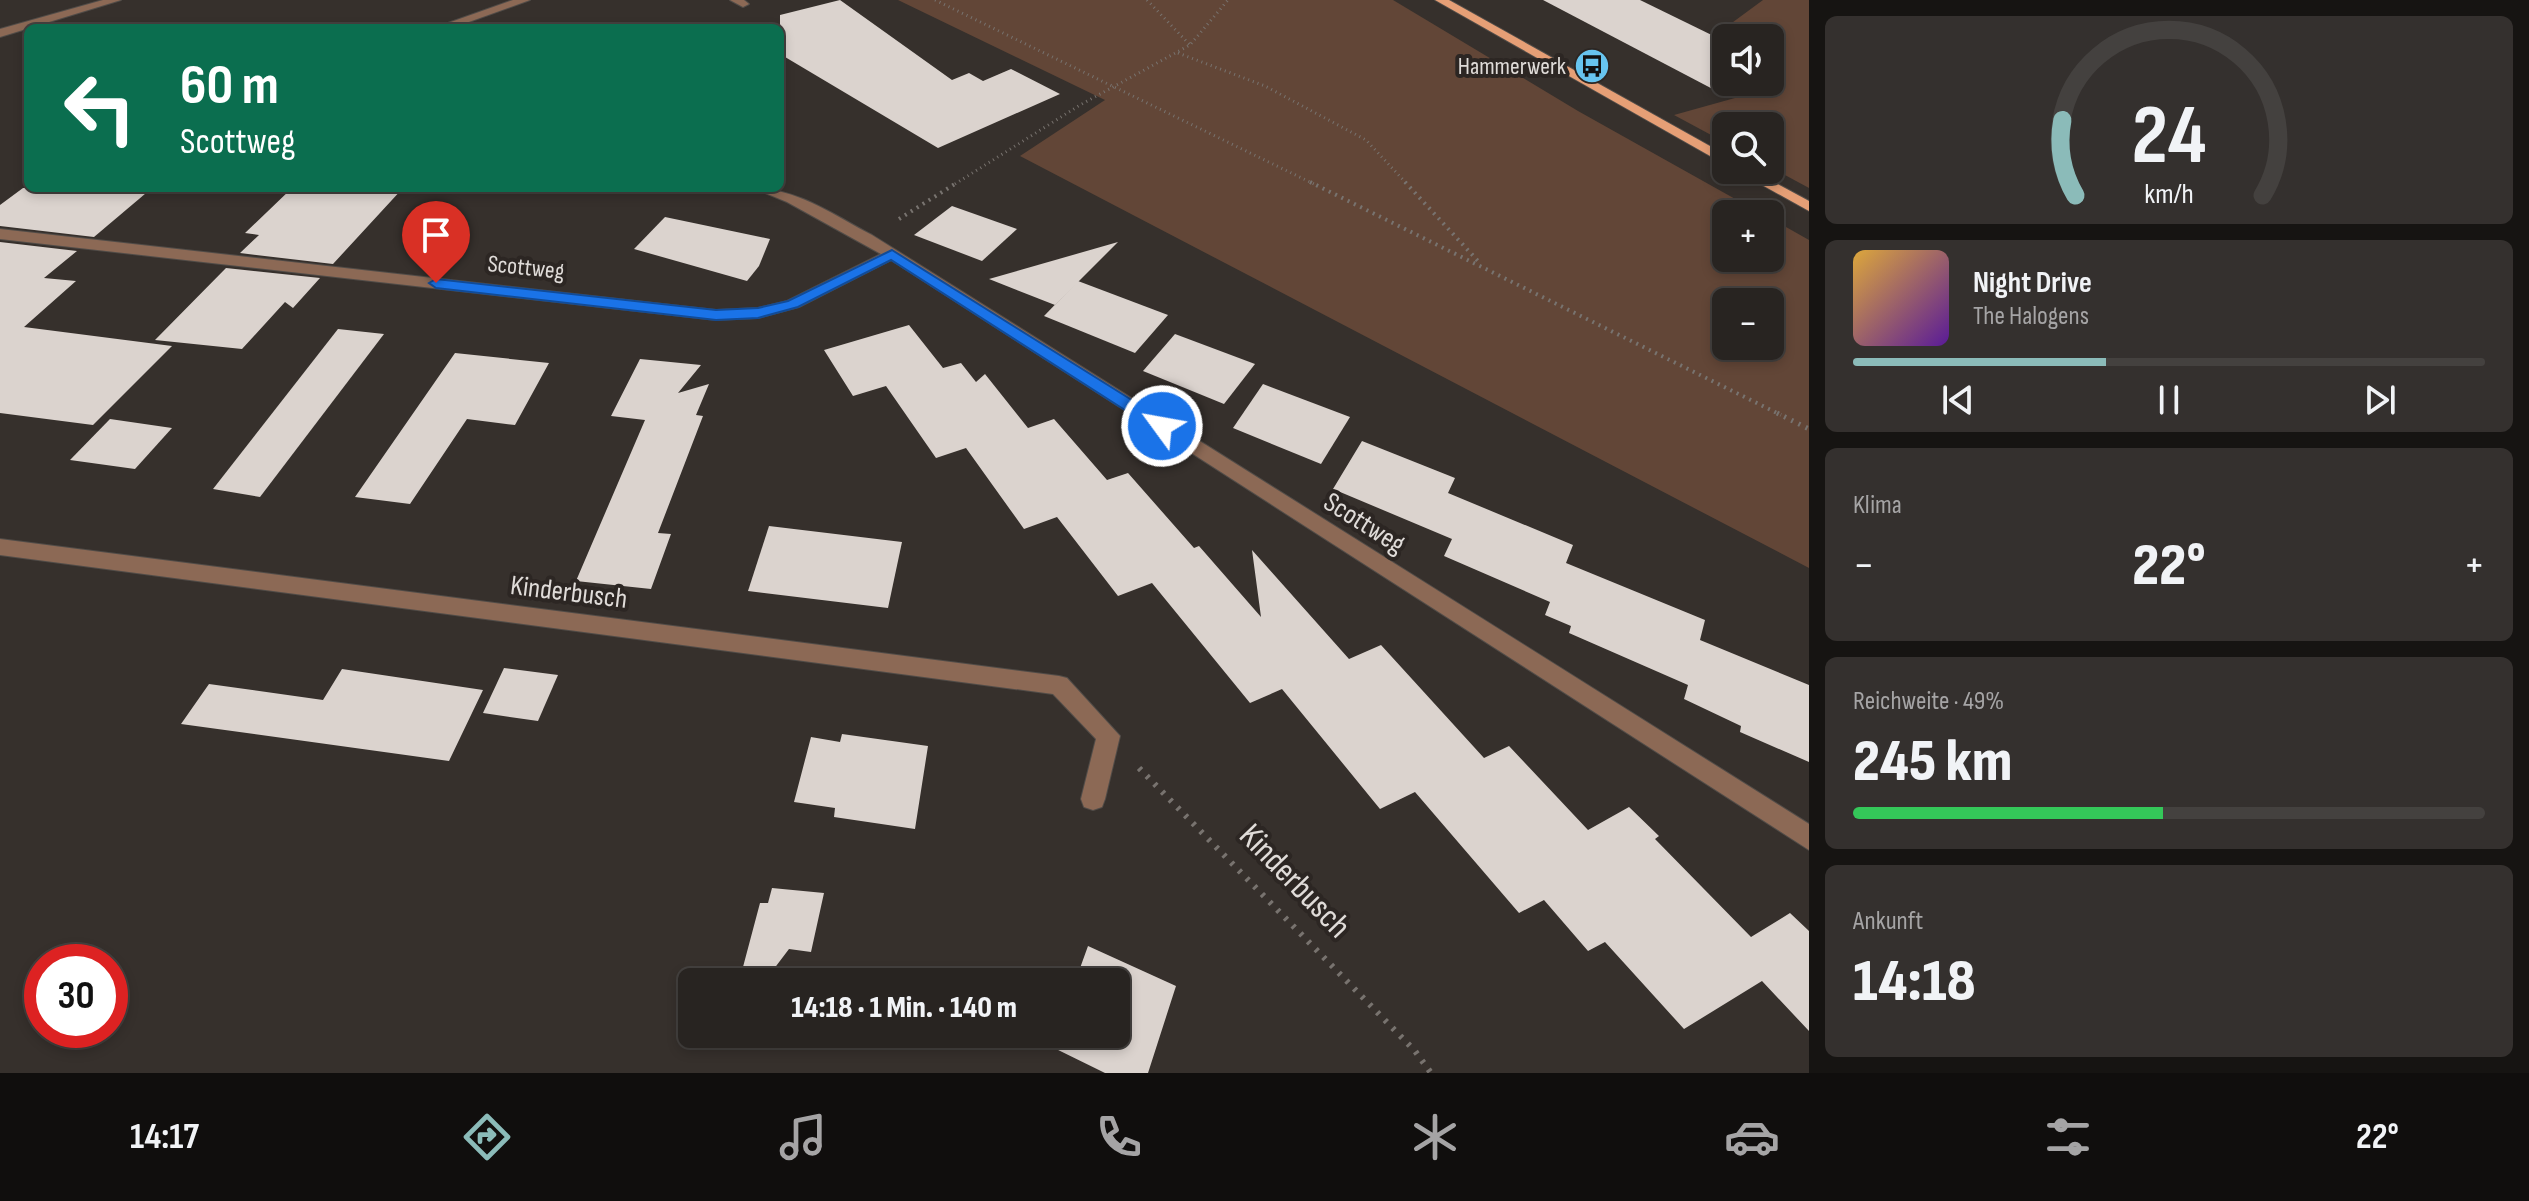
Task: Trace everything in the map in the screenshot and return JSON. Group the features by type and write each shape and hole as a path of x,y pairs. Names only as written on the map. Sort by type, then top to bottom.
{"main road":[{"path":"1441,0 1712,153"},
{"path":"1767,184 1809,207"}],"street":[{"path":"34,24 115,0"},
{"path":"452,24 524,0"},
{"path":"41,22 47,24"},
{"path":"0,33 24,27"},
{"name":"Scottweg","path":"772,192 792,199 867,238 1809,838"},
{"name":"Scottweg","path":"0,234 716,315 758,313 793,304 892,254"},
{"name":"Kinderbusch","path":"0,547 1059,685 1108,736"},
{"path":"1093,799 1108,736"}],"path":[{"path":"935,0 1481,265 1809,429"},
{"path":"1147,0 1190,45"},
{"path":"867,238 1114,86 1178,53 1190,45 1228,0"},
{"path":"1178,53 1265,86 1366,140 1481,265"},
{"name":"Kinderbusch","path":"1108,736 1415,1051 1431,1073"}],"shaded area":[{"path":"898,0 1393,0 1578,111 1737,200 1712,200 1712,272 1784,272 1784,226 1809,240 1809,568 1020,156 1105,100"},
{"path":"1763,0 1809,0 1809,188 1784,175 1784,112 1712,112 1712,135 1674,115 1742,96 1784,96 1784,24 1730,24"},
{"path":"1712,38 1712,65 1691,53"}],"building":[{"path":"840,0 952,80 969,73 983,81 1011,69 1060,94 938,148 784,56 784,24 780,24 780,15"},
{"path":"1543,0 1640,0 1712,35 1712,89"},
{"path":"23,188 24,192 147,192 94,237 0,226 0,205"},
{"path":"288,192 399,192 333,264 240,253 259,235 245,233"},
{"path":"952,206 1017,229 982,261 914,235"},
{"path":"665,217 770,239 759,266 747,281 634,249"},
{"path":"0,242 77,251 44,278 76,281 24,327 172,346 93,425 0,413"},
{"path":"1118,242 1055,305 989,279"},
{"path":"226,268 320,278 293,308 285,302 242,349 155,340"},
{"path":"1078,281 1168,315 1135,353 1044,316"},
{"path":"909,325 943,368 961,363 976,382 985,374 1028,428 1054,419 1107,480 1128,473 1194,548 1199,546 1261,617 1252,550 1349,659 1381,645 1484,758 1509,746 1588,830 1629,807 1659,836 1655,839 1751,937 1790,913 1809,931 1809,1031 1762,981 1684,1029 1605,942 1588,951 1544,900 1519,913 1415,792 1380,809 1282,689 1250,703 1152,583 1118,596 1057,517 1024,529 966,448 936,458 886,386 853,396 824,350"},
{"path":"338,329 384,334 260,497 213,489"},
{"path":"1175,334 1255,364 1224,404 1143,371"},
{"path":"455,353 549,363 515,425 467,419 410,504 355,497"},
{"path":"640,359 701,365 678,393 709,384 696,415 703,416 658,533 671,534 651,589 576,581 645,420 611,416"},
{"path":"1263,384 1350,417 1321,464 1233,428"},
{"path":"110,419 172,428 135,469 70,460"},
{"path":"1362,441 1455,478 1448,493 1573,545 1566,563 1705,620 1700,640 1809,685 1809,762 1740,732 1741,726 1684,699 1688,685 1569,633 1571,626 1545,615 1550,602 1444,556 1452,539 1333,489"},
{"path":"769,526 902,542 888,608 748,591"},
{"path":"504,668 558,675 538,721 483,713"},
{"path":"342,669 483,690 449,761 181,724 209,684 323,700"},
{"path":"842,734 928,746 915,829 834,817 835,808 794,802 811,737 840,742"},
{"path":"772,888 824,893 811,952 789,949 775,968 743,968 760,903 768,903"},
{"path":"1088,946 1176,986 1148,1073 1105,1073 1054,1048 1130,1048 1130,968 1080,968"}],"place":[{"name":"Hammerwerk","path":"1592,66"}],"route":[{"path":"436,283 716,315 758,313 793,304 892,254 1162,426"}]}
